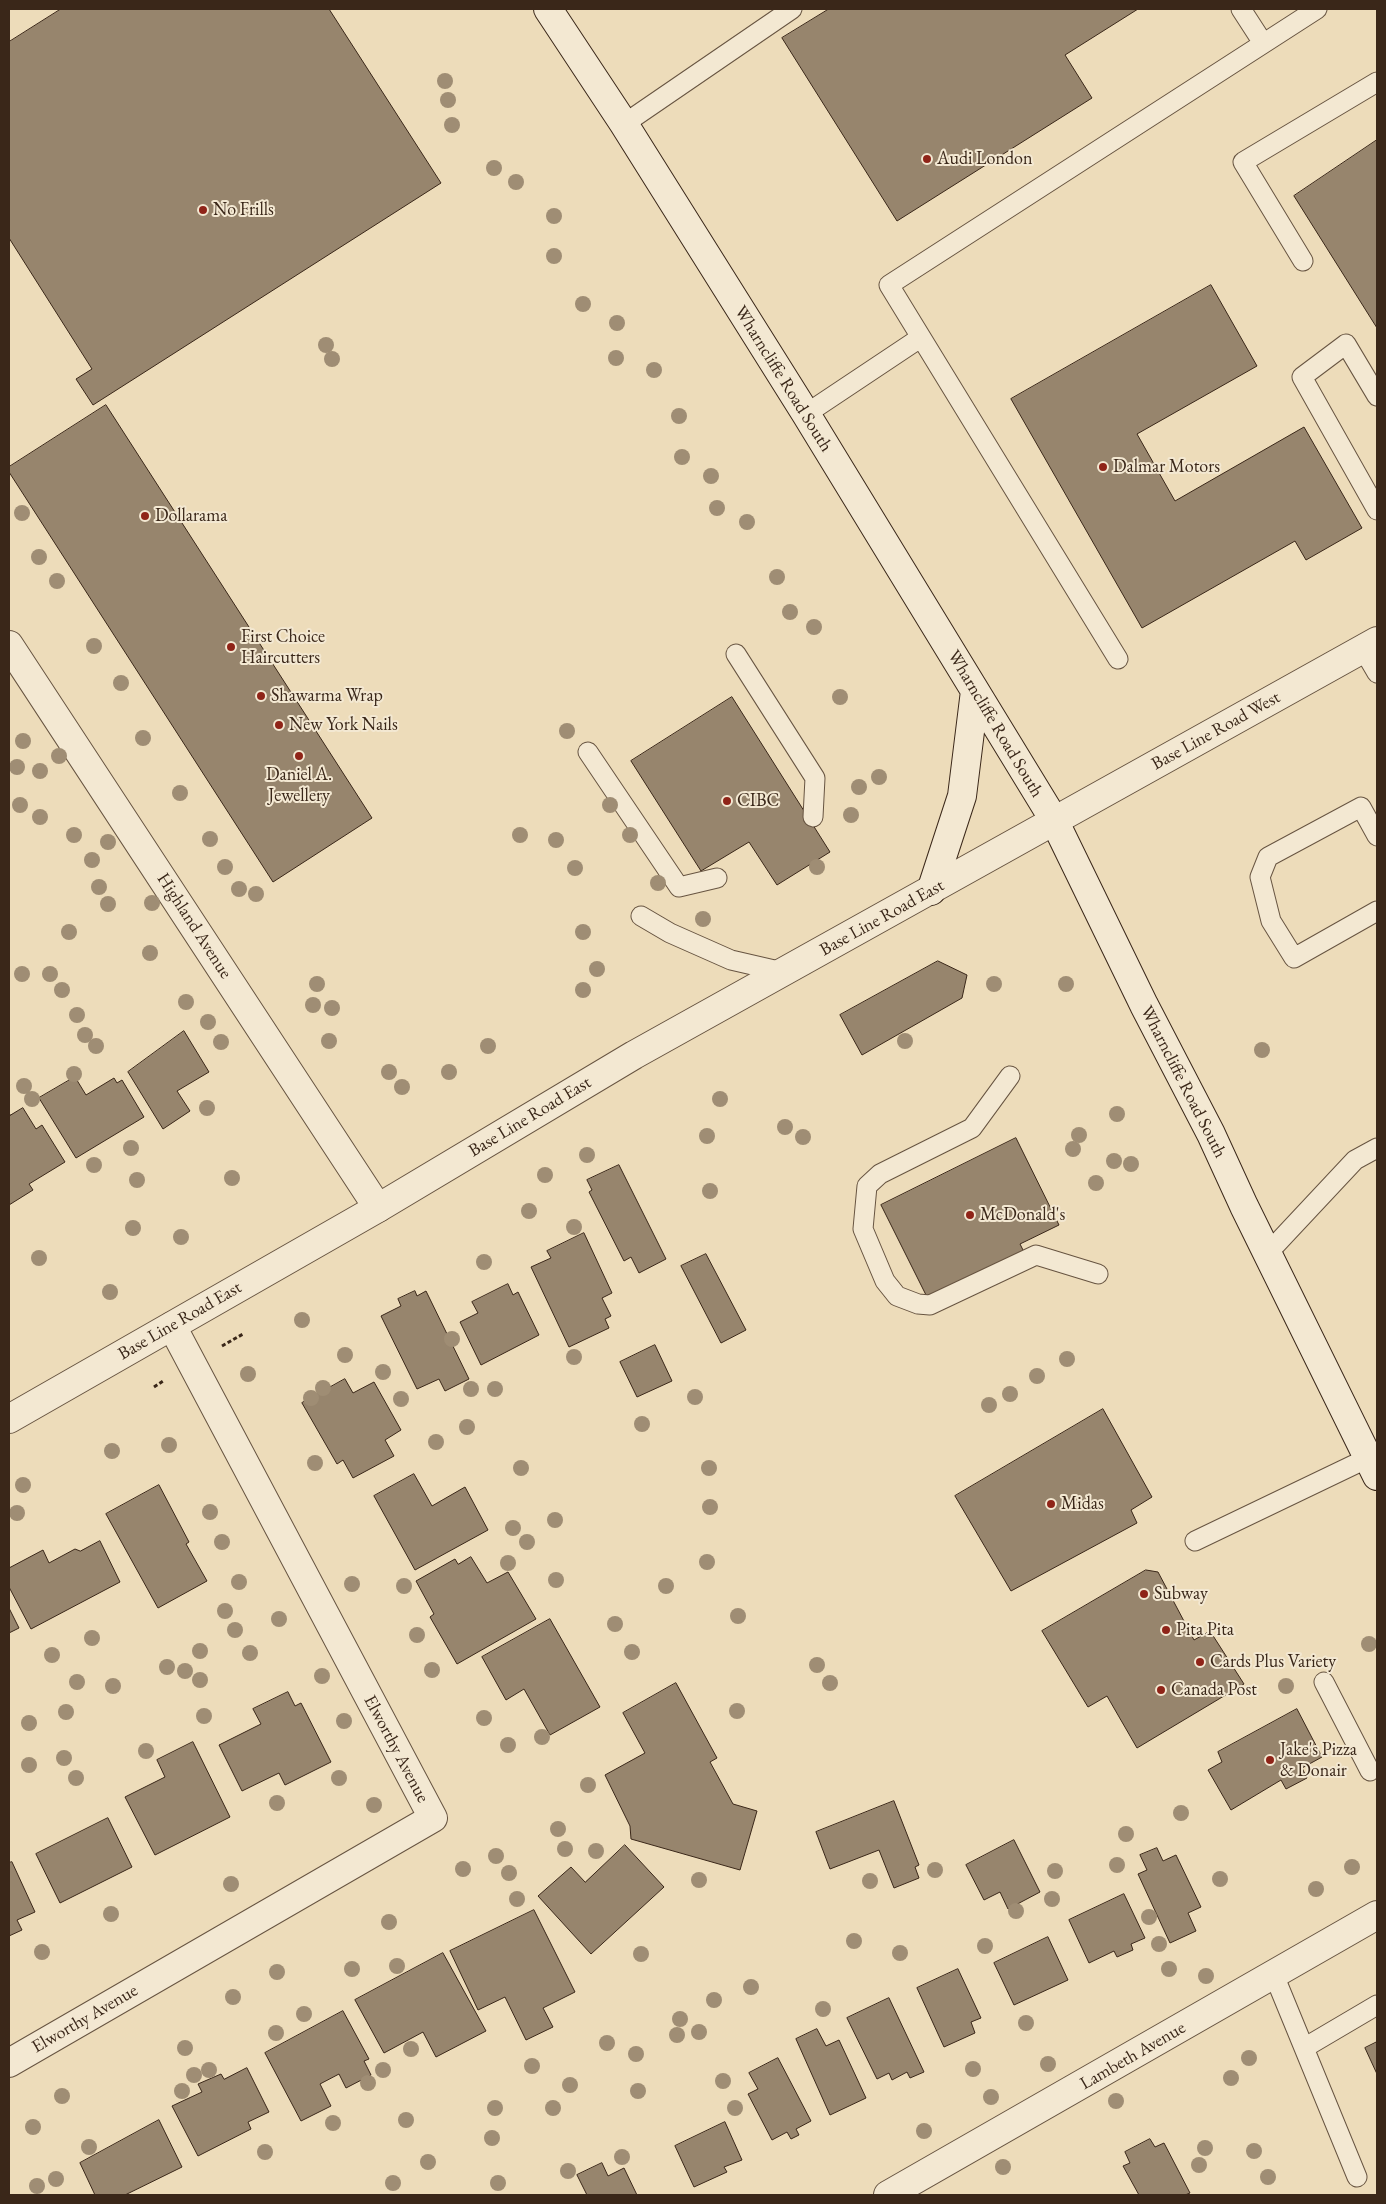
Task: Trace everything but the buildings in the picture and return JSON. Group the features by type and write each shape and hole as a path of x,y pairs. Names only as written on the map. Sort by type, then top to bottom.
{"street":[{"name":"Wharncliffe Road South","path":"548,9 624,124 806,414 1054,820 1144,1005 1211,1134 1372,1467"},
{"name":"Highland Avenue","path":"9,645 378,1208"},
{"name":"Base Line Road West","path":"1054,820 1370,645"},
{"path":"931,891 962,796 975,691"},
{"name":"Base Line Road East","path":"9,1419 378,1208 634,1055 931,891 1054,820"},
{"name":"Elworthy Avenue","path":"9,2063 433,1818 172,1326"},
{"name":"Lambeth Avenue","path":"888,2195 1377,1916"}],"lane":[{"path":"1241,9 1263,43"},
{"path":"1118,659 889,285 1317,9"},
{"path":"624,124 787,10"},
{"path":"1303,261 1243,162 1377,82"},
{"path":"806,414 920,338"},
{"path":"1377,396 1346,344 1302,377 1377,510"},
{"path":"1370,645 1377,673"},
{"path":"736,654 815,778 813,817"},
{"path":"588,752 679,887 717,878"},
{"path":"1377,836 1362,807 1268,858 1260,877 1271,921 1294,958 1377,911"},
{"path":"641,916 670,933 731,960 783,972"},
{"path":"1010,1076 972,1128 880,1174 867,1186 862,1229 882,1273 897,1296 918,1304 930,1305 1036,1255 1098,1274"},
{"path":"1268,1254 1355,1160 1377,1148"},
{"path":"1195,1540 1372,1467"},
{"path":"1324,1682 1370,1771"},
{"path":"1274,1975 1357,2177"},
{"path":"1304,2048 1377,2005"}],"place":[{"name":"Audi London","path":"927,159"},
{"name":"No Frills","path":"203,210"},
{"name":"Dalmar Motors","path":"1103,467"},
{"name":"Dollarama","path":"145,516"},
{"name":"First Choice Haircutters","path":"231,647"},
{"name":"Shawarma Wrap","path":"261,696"},
{"name":"New York Nails","path":"279,725"},
{"name":"Daniel A. Jewellery","path":"299,756"},
{"name":"CIBC","path":"727,801"},
{"name":"McDonald's","path":"970,1215"},
{"name":"Midas","path":"1051,1504"},
{"name":"Subway","path":"1144,1594"},
{"name":"Pita Pita","path":"1166,1630"},
{"name":"Cards Plus Variety","path":"1200,1662"},
{"name":"Canada Post","path":"1161,1690"},
{"name":"Jake's Pizza & Donair","path":"1270,1760"}]}
